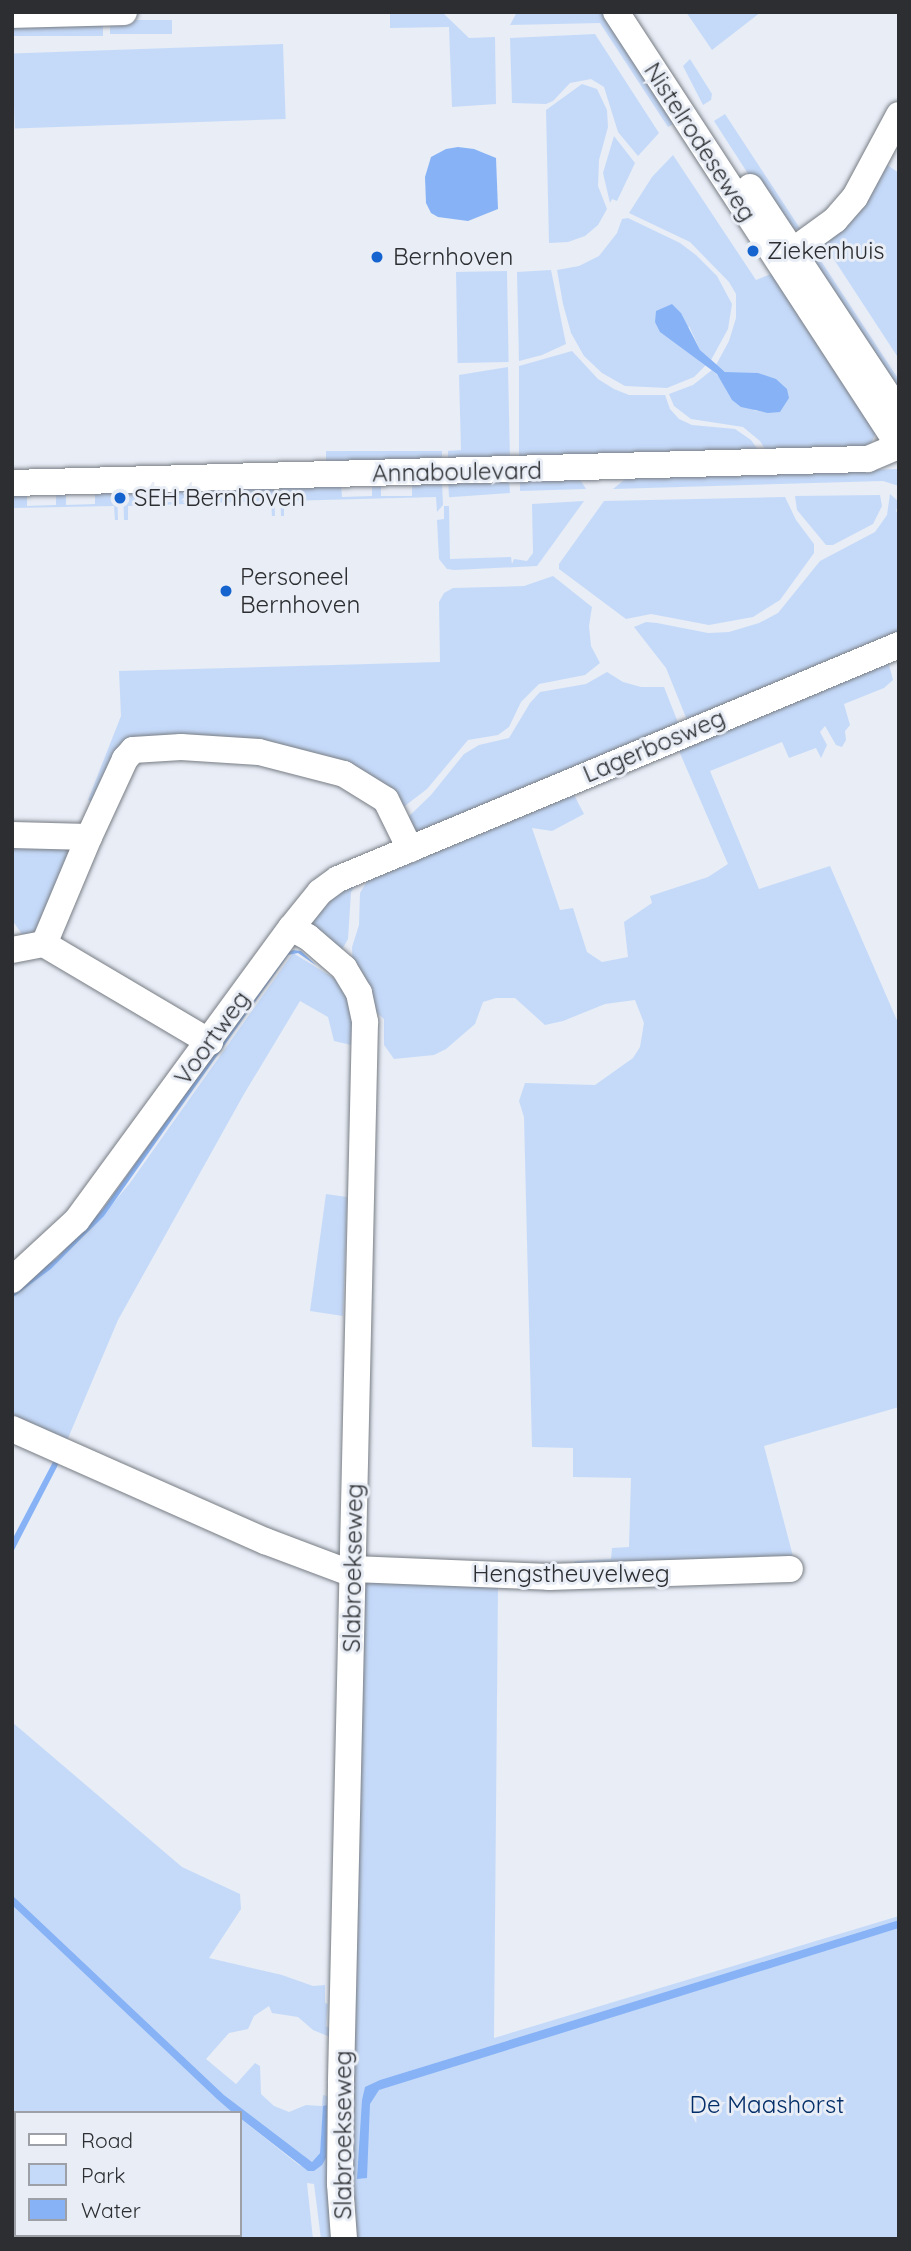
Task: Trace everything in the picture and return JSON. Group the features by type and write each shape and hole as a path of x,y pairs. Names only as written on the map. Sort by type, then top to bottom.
{"street":[{"path":"12,15 124,12"},
{"name":"Nistelrodeseweg","path":"616,12 785,256 899,412"},
{"name":"Nistelrodeseweg","path":"636,12 899,446"},
{"path":"785,256 835,220 855,197 899,116"},
{"name":"Annaboulevard","path":"12,483 868,459 899,446"},
{"name":"Lagerbosweg","path":"410,849 899,645"},
{"path":"44,944 125,759 133,750 143,747 259,752 344,774 386,800 410,849"},
{"path":"12,835 89,837"},
{"name":"Voortweg","path":"12,1280 77,1220 320,892 338,879 410,849"},
{"name":"Slabroekseweg","path":"291,928 308,937 344,968 359,993 365,1022 341,2083 340,2184 344,2239"},
{"path":"12,950 44,944 210,1042"},
{"name":"Hengstheuvelweg","path":"12,1429 265,1541 353,1572 550,1577 790,1569"}],"green space":[{"path":"517,12 610,12 680,120 668,127 600,23 510,25"},
{"path":"686,12 761,12 712,50"},
{"path":"443,13 469,38 495,37 496,104 452,107 449,27 390,28 390,14"},
{"path":"110,20 172,20 172,34 110,34"},
{"path":"12,22 103,22 103,36 12,36"},
{"path":"595,34 659,133 638,156 618,132 604,87 591,79 570,83 553,101 546,104 512,103 510,38"},
{"path":"283,44 286,119 15,128 12,53"},
{"path":"690,59 712,94 711,100 703,105 683,66"},
{"path":"582,84 597,89 607,110 608,127 599,160 598,186 607,209 598,225 585,236 568,242 549,243 546,110"},
{"path":"725,114 801,230 792,228 776,217 714,121"},
{"path":"614,136 635,163 617,201 612,199 610,203 603,173"},
{"path":"673,155 756,280 771,274 800,305 877,430 870,446 768,454 760,441 743,427 691,419 674,406 669,394 693,385 712,370 755,411 780,412 716,365 729,341 736,318 736,294 729,282 690,242 629,213 652,177"},
{"path":"883,162 899,173 899,359 822,241"},
{"path":"628,218 680,243 696,255 717,276 732,304 728,329 711,360 700,350 689,326 679,345 706,365 694,377 667,388 625,386 602,373 584,356 571,333 563,304 557,270 579,266 599,256 617,233 622,219"},
{"path":"815,252 899,380 899,402 813,267"},
{"path":"551,270 566,344 542,355 519,361 517,272"},
{"path":"507,271 509,362 458,363 456,272"},
{"path":"572,351 598,379 614,389 629,395 665,395 670,409 679,419 692,425 735,429 751,440 761,454 519,460 519,366"},
{"path":"508,367 510,461 448,462 448,451 461,450 459,375"},
{"path":"326,451 442,451 442,462 326,462"},
{"path":"899,469 899,486 883,481 613,489 629,476"},
{"path":"573,477 581,481 586,489 520,491 520,478"},
{"path":"509,479 510,493 449,497 448,483"},
{"path":"442,481 443,505 437,512 436,497 284,501 284,516 281,516 280,486 341,484 342,497 372,496 372,483 381,483 381,496 412,496 412,482"},
{"path":"274,486 275,516 272,516 271,501 128,506 128,520 124,520 123,489 144,489 145,503 174,502 174,488 184,488 184,502 213,501 213,487"},
{"path":"117,490 118,520 115,520 114,506 12,508 12,493 27,493 27,506 56,505 56,492 66,491 66,505 95,504 95,491"},
{"path":"890,494 899,502 896,511 899,515 899,636 687,720 666,668 634,627 646,622 708,633 729,632 759,623 778,613 820,561 875,532 887,515"},
{"path":"880,495 882,506 873,524 833,545 826,545 797,510 795,496"},
{"path":"785,497 796,520 814,544 814,553 780,600 753,617 709,625 651,614 626,619 559,569 559,564 604,501"},
{"path":"584,501 537,566 454,570 447,569 439,559 437,520 444,519 444,506 449,506 450,559 511,557 512,564 514,559 527,561 533,553 532,504"},
{"path":"553,576 592,607 589,626 591,646 600,663 585,675 539,684 521,702 509,727 498,735 468,740 427,789 401,809 395,800 161,739 97,805 88,800 121,716 119,671 440,662 439,602 444,593 453,588 524,586"},
{"path":"888,661 893,680 884,688 844,704 850,725 845,731 846,740 842,747 836,745 825,726 820,732 827,745 821,758 816,748 789,758 782,742 710,771 759,889 830,866 899,1025 899,1407 764,1446 794,1560 574,1574 575,1561 611,1559 612,1548 629,1547 631,1478 573,1477 573,1448 532,1447 524,1117 519,1101 525,1083 595,1085 633,1058 640,1047 644,1023 635,1000 605,1004 563,1021 545,1025 515,998 496,998 483,1002 475,1024 446,1049 434,1055 394,1059 384,1045 384,1019 370,1007 353,969 352,947 359,925 360,893 372,873 573,793 584,814 552,831 532,828 560,910 573,908 587,952 602,962 628,957 624,922 652,903 650,896 708,877 728,864 679,751"},
{"path":"607,672 623,682 641,687 664,687 679,725 430,832 415,832 406,819 431,795 464,754 479,745 509,738 530,703 540,692 586,684"},
{"path":"12,842 61,843 70,851 44,928 26,940 12,920"},
{"path":"362,876 351,892 348,939 339,955 309,925 311,911"},
{"path":"293,953 340,982 354,1009 351,1045 334,1041 328,1017 300,1001 244,1094 118,1320 66,1443 12,1421 12,1298 51,1269 88,1233 130,1183"},
{"path":"326,1194 347,1197 343,1316 310,1311"},
{"name":"De Maashorst","path":"797,1574 799,1579 498,1586 494,2038 899,1916 899,1920 374,2082 899,1928 899,2239 321,2239 314,2184 307,2183 313,2239 12,2239 12,1905 231,2111 14,2111 14,2237 242,2237 242,2120 299,2165 314,2171 324,2161 324,2105 320,2153 312,2162 224,2095 12,1895 12,1722 182,1867 240,1894 241,1909 209,1958 282,1975 313,1986 325,1985 325,2003 328,2004 326,2026 330,2028 330,2037 313,2030 298,2017 272,2013 269,2006 254,2016 248,2029 229,2033 206,2059 236,2084 255,2063 260,2066 261,2094 274,2106 289,2112 306,2105 322,2106 323,2095 330,2097 359,1581"}],"water":[{"path":"446,149 474,149 496,158 498,209 468,221 438,217 431,213 426,203 425,177 431,157"},
{"path":"672,304 681,313 700,350 725,372 758,373 776,379 787,389 789,398 780,412 768,413 741,407 732,400 717,374 660,332 655,322 656,311"},
{"path":"293,950 301,951 317,966 298,953 288,955 104,1216 51,1269 12,1298 12,1291 57,1258 103,1209 286,954"},
{"path":"54,1460 59,1463 12,1554 12,1540"},
{"path":"12,1895 224,2095 312,2162 320,2153 323,2106 327,2105 326,2158 322,2165 314,2171 308,2171 242,2120 242,2111 231,2111 12,1905"},
{"path":"899,1920 899,1928 379,2090 370,2104 367,2178 357,2179 365,2087 380,2080"}],"place":[{"name":"Ziekenhuis","path":"753,251"},
{"name":"Bernhoven","path":"377,257"},
{"name":"SEH Bernhoven","path":"120,498"},
{"name":"Personeel Bernhoven","path":"226,591"}]}
